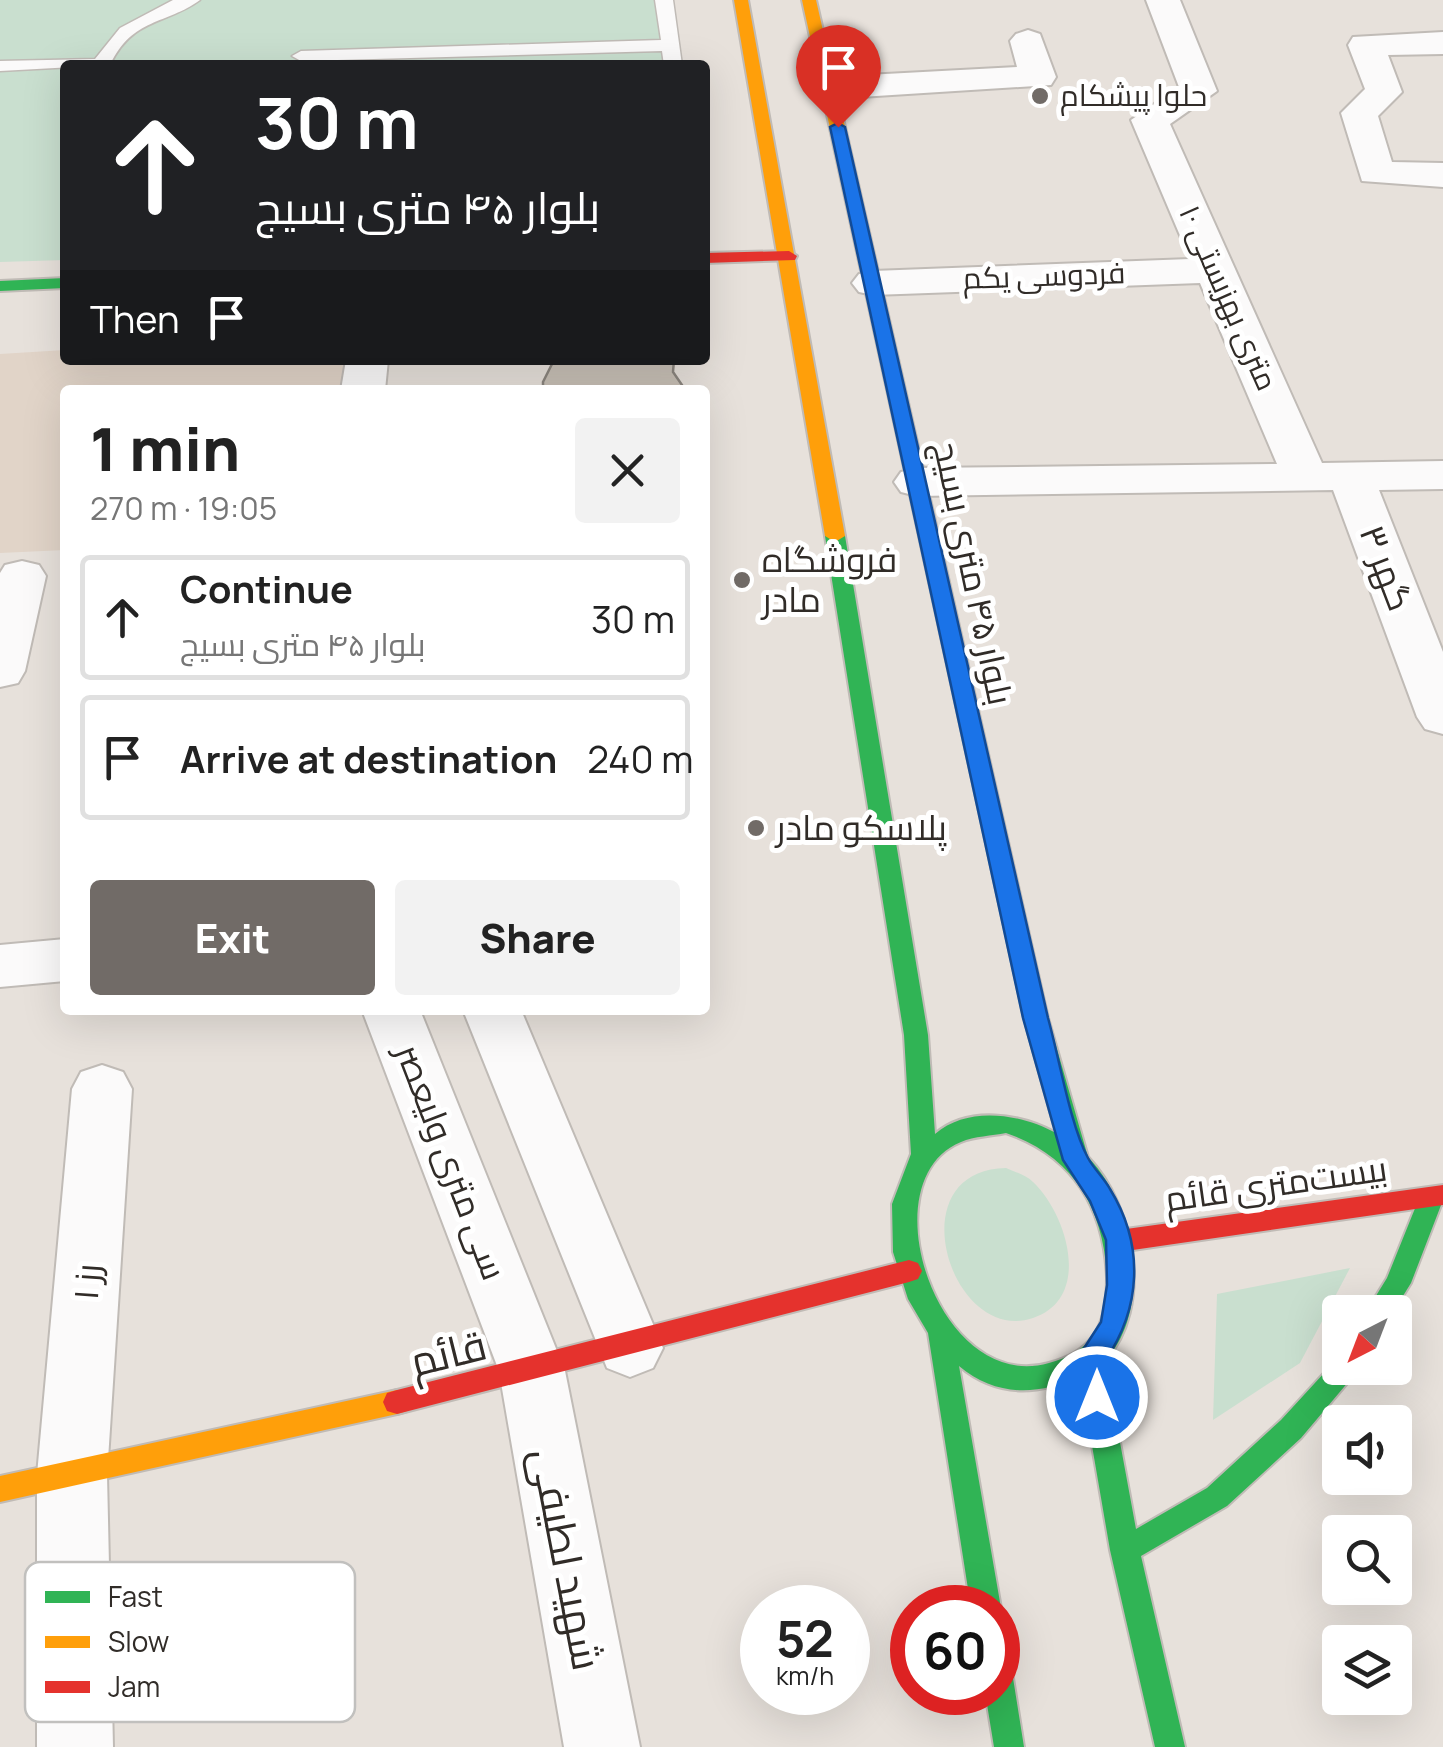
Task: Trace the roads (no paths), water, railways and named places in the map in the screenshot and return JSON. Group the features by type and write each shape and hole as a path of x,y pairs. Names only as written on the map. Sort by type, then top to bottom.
{"main road":[{"path":"741,0 788,256 916,1036 924,1156"},
{"name":"بلوار ۴۵ متری بسیج","path":"809,0 1036,1018 1076,1160"},
{"path":"710,258 788,256"},
{"path":"0,286 60,284"},
{"path":"940,1336 978,1365 1016,1380 1056,1378 1090,1359 1114,1326 1120,1285 1119,1240 1101,1196 1076,1160 1041,1133 1006,1123 969,1124 939,1139 915,1166 903,1206 903,1250 915,1294 940,1336 982,1585"},
{"path":"1391,1295 1437,1196"},
{"name":"بیست‌متری قائم","path":"1119,1240 1437,1196"},
{"name":"قائم","path":"0,1489 630,1348 909,1270"},
{"path":"1090,1359 1125,1550 1170,1747"},
{"path":"1125,1550 1216,1497 1292,1429 1331,1385"},
{"path":"1004,1715 1009,1747"}],"street":[{"name":"۱۰ متری بهزیستی","path":"1163,0 1199,91 1150,120 1216,270 1328,476"},
{"path":"1432,34 1366,45 1384,92 1358,113 1376,173 1443,175"},
{"path":"829,88 1038,77 1028,40"},
{"name":"فردوسی یکم","path":"872,283 1216,270"},
{"path":"918,482 1443,475"},
{"name":"گهر ۳","path":"1328,476 1443,716"},
{"path":"0,671 29,576"},
{"path":"0,966 60,960"},
{"name":"سی متری ولیعصر","path":"393,1015 532,1371"},
{"path":"494,1015 630,1348"},
{"name":"رز ۱","path":"73,1562 72,1475 102,1089"},
{"name":"شهید لطیفی","path":"532,1371 602,1747"},
{"name":"رز ۱","path":"75,1722 75,1747"}],"lane":[{"path":"103,60 107,51 143,19 192,0"},
{"path":"301,56 672,55 664,0"},
{"path":"0,66 60,65"}],"place":[{"name":"حلوا پیشکام","path":"1040,96"},
{"name":"فروشگاه مادر","path":"742,580"},
{"name":"پلاسکو مادر","path":"756,828"}]}
